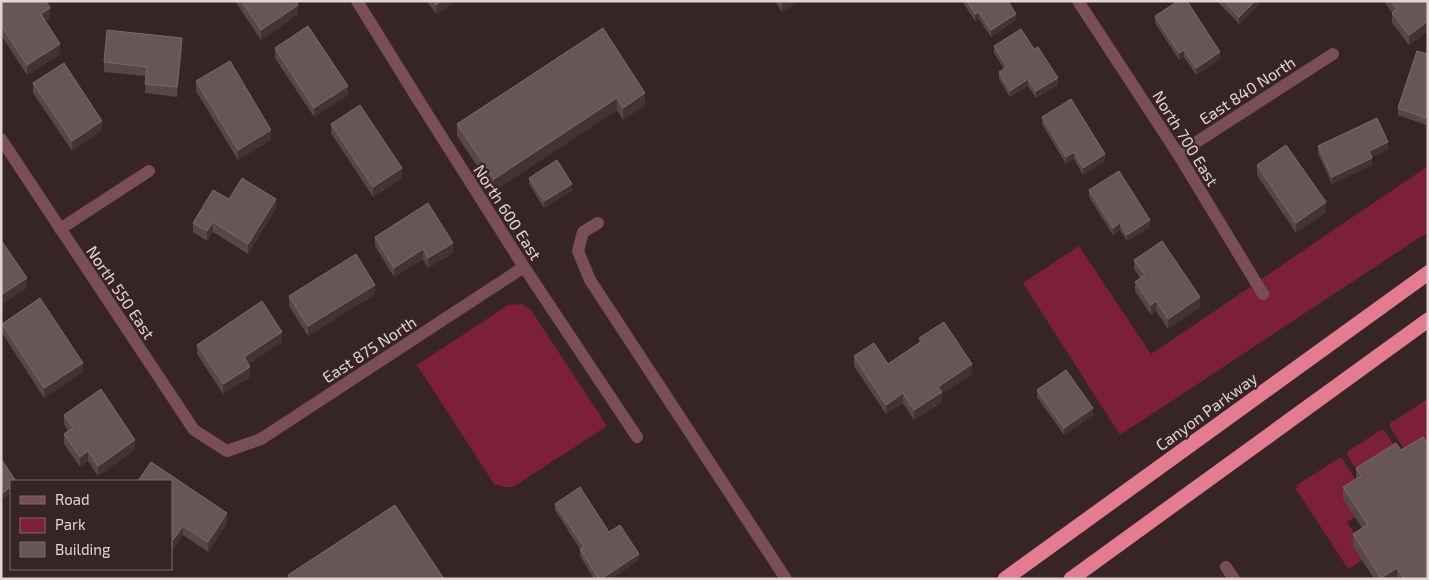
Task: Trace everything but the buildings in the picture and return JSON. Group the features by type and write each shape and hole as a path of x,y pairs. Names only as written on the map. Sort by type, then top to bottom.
{"highway":[{"name":"Canyon Parkway","path":"1005,579 1428,273"},
{"path":"1070,579 1428,320"}],"street":[{"name":"North 600 East","path":"357,1 524,267 637,437"},
{"name":"North 700 East","path":"1078,1 1178,154 1263,294"},
{"name":"East 840 North","path":"1178,154 1333,54"},
{"name":"North 550 East","path":"1,139 194,430 227,451"},
{"path":"60,229 149,171"},
{"path":"598,223 583,232 578,251 590,280 786,579"},
{"name":"East 875 North","path":"227,451 261,440 524,267"},
{"path":"1226,567 1234,579"}],"green space":[{"path":"1428,166 1428,232 1120,435 1023,283 1079,246 1151,354"},
{"path":"522,304 531,310 607,426 513,487 504,487 494,484 417,365 508,305"},
{"path":"1428,399 1428,457 1409,457 1390,427 1390,423"},
{"path":"1381,430 1385,431 1399,453 1361,477 1347,455 1348,451"},
{"path":"1339,458 1342,458 1361,488 1344,499 1355,517 1347,522 1360,542 1362,560 1350,568 1347,567 1296,489 1297,485"}]}
